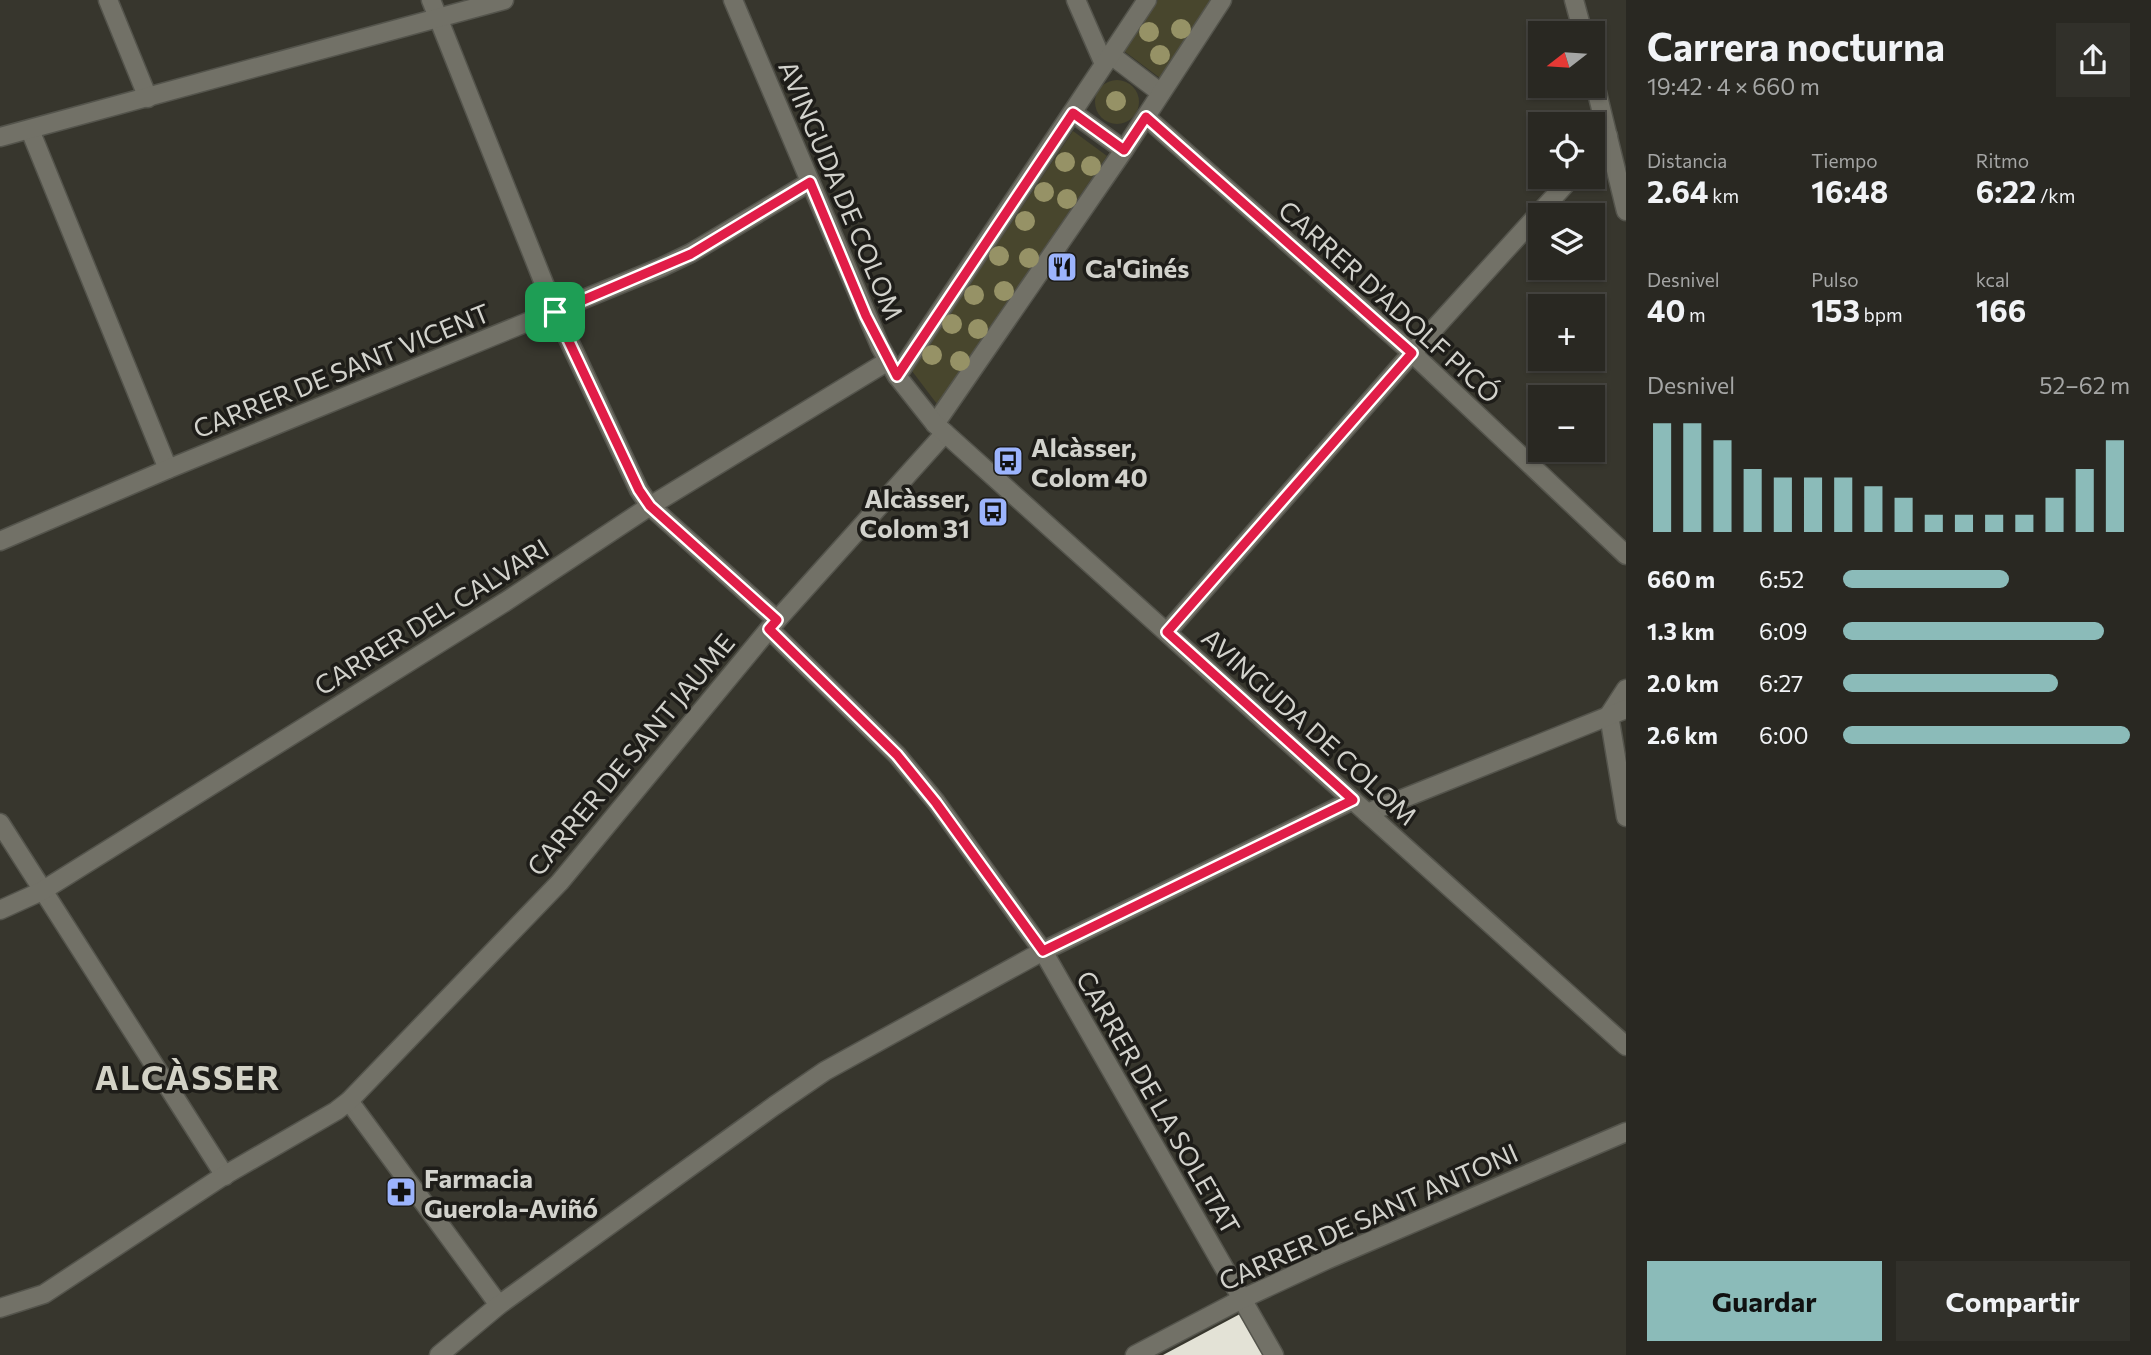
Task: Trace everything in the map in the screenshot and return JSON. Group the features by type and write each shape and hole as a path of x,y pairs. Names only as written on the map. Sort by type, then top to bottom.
{"street":[{"path":"108,0 148,98"},
{"name":"CARRER DE LA SOLETAT","path":"431,0 555,312 639,490 650,506 773,624 897,755 936,803 1043,951 1274,1355"},
{"path":"0,138 504,0"},
{"name":"AVINGUDA DE COLOM","path":"733,0 866,316 893,369 940,428 1626,1046"},
{"path":"1076,0 1107,59 1161,93"},
{"path":"893,369 1073,113 1147,0"},
{"name":"CARRER DE SANT JAUME","path":"0,1308 44,1294 225,1176 336,1111 349,1101 560,882 773,624 940,428 1222,0"},
{"path":"1574,0 1580,21"},
{"path":"1598,98 1626,211"},
{"path":"1073,113 1124,150"},
{"name":"CARRER D'ADOLF PICÓ","path":"1146,117 1412,353 1626,555"},
{"path":"30,130 168,469"},
{"path":"1605,139 1608,136"},
{"name":"CARRER DE SANT VICENT","path":"0,541 691,254 810,182"},
{"path":"1167,632 1412,353 1561,189"},
{"name":"CARRER DEL CALVARI","path":"0,910 42,891 505,603 650,506 893,369"},
{"path":"1626,689 1609,715 1626,817"},
{"path":"1367,813 1626,709"},
{"path":"439,1355 499,1305 825,1072 1043,951 1353,800"},
{"path":"0,823 225,1176"},
{"path":"349,1101 499,1305"},
{"name":"CARRER DE SANT ANTONI","path":"1135,1355 1242,1298 1430,1214 1626,1132"}],"shaded area":[{"path":"1158,0 1210,0 1160,78 1124,51"},
{"path":"1117,80 1126,81 1133,86 1138,93 1138,111 1133,118 1126,123 1117,124 1108,123 1101,118 1096,111 1095,102 1096,93 1101,86 1108,81"},
{"path":"1073,131 1107,156 937,404 912,371"}],"building":[{"path":"1240,1314 1263,1355 1163,1355"}],"place":[{"name":"Ca'Ginés","path":"1062,267"},
{"name":"Alcàsser, Colom 40","path":"1008,461"},
{"name":"Alcàsser, Colom 31","path":"993,512"},
{"name":"Farmacia Guerola-Aviñó","path":"401,1192"}],"district":[{"name":"ALCÀSSER","path":"188,1076"}],"route":[{"path":"1073,113 1124,150 1146,117 1412,353 1167,632 1353,800 1043,951 936,803 897,755 769,629 777,620 650,506 639,490 555,312 691,254 810,182 866,316 897,376 1073,113"}]}
